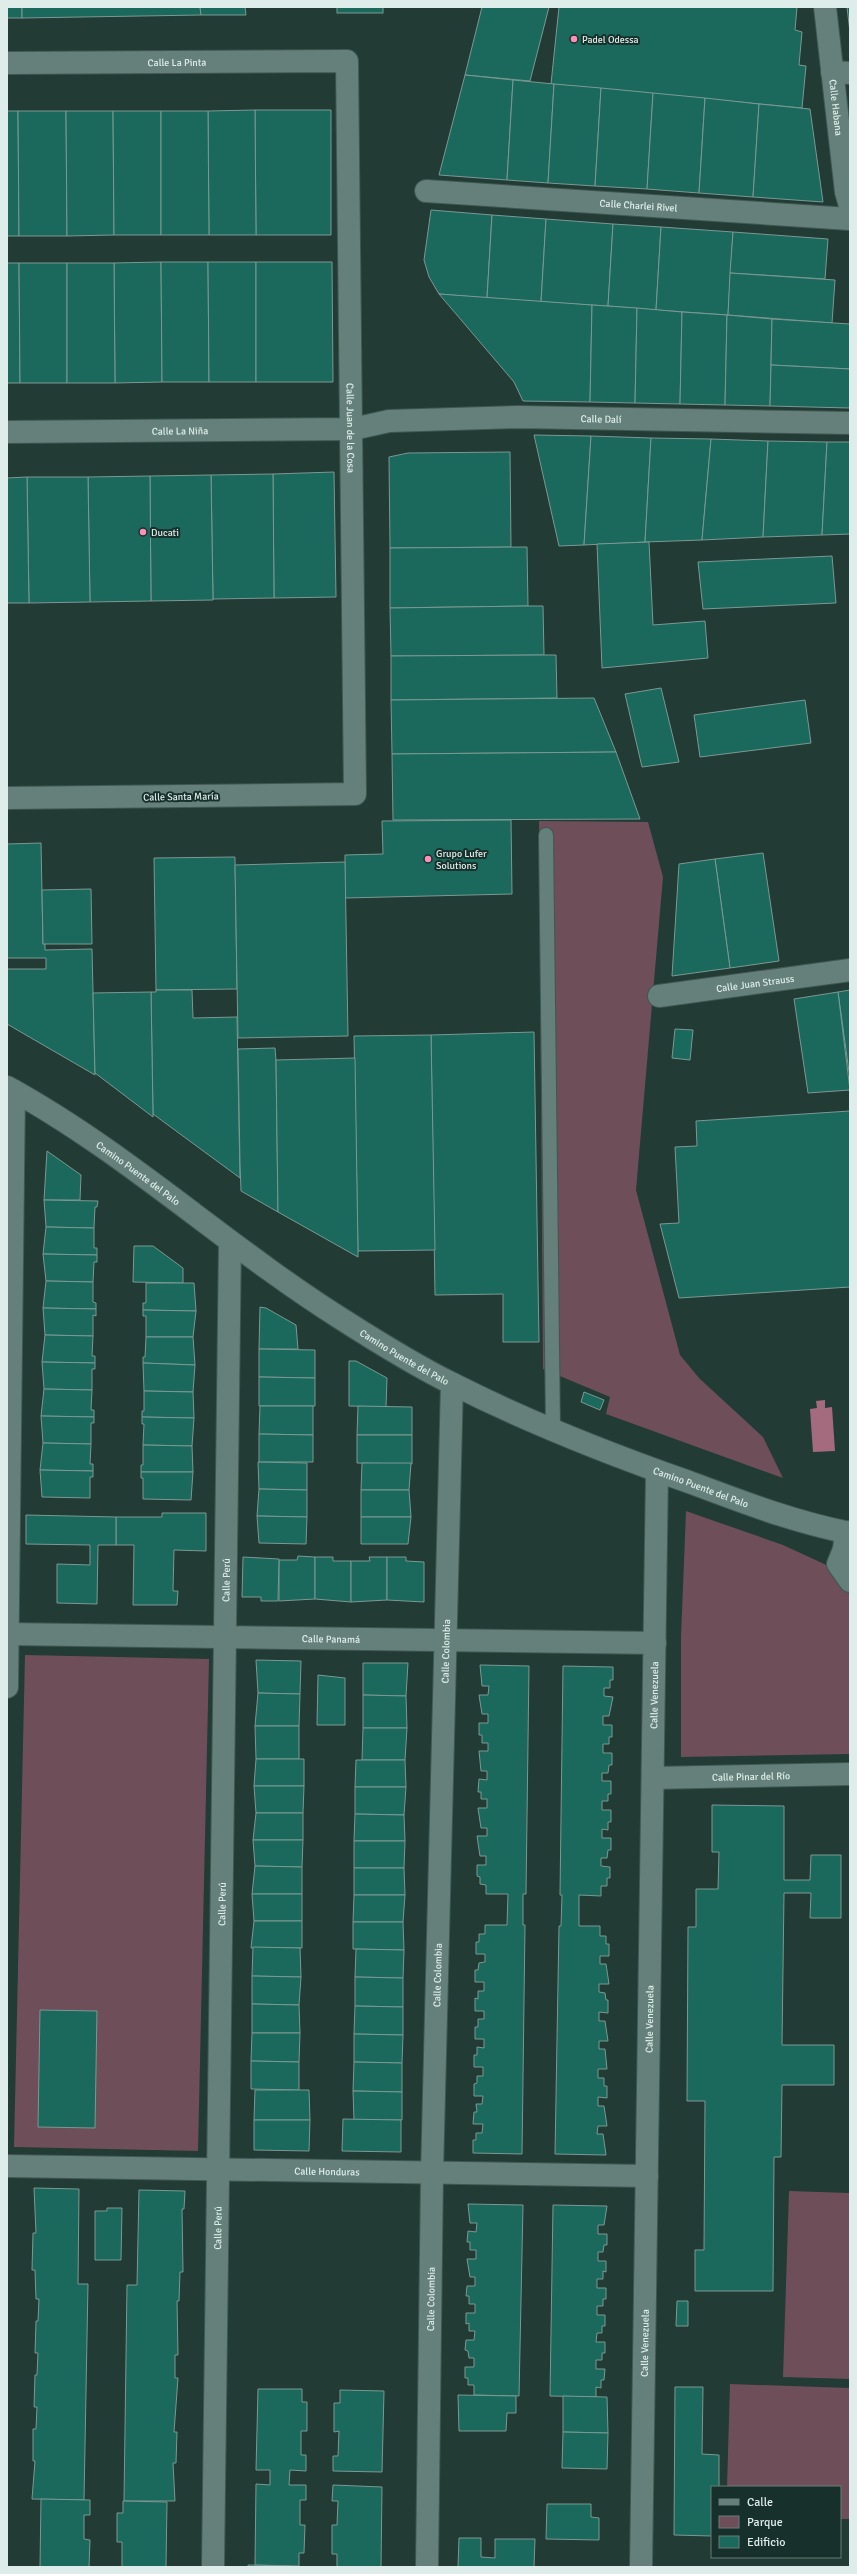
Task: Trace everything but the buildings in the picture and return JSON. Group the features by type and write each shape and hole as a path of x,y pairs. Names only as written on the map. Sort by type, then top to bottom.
{"street":[{"name":"Calle Habana","path":"824,7 841,72 846,192 850,206"},
{"name":"Calle La Pinta","path":"7,63 347,60"},
{"name":"Calle Juan de la Cosa","path":"347,60 353,429 355,794"},
{"name":"Calle Charlei Rivel","path":"426,191 850,219"},
{"name":"Calle Dalí","path":"353,429 389,421 518,417 850,423"},
{"name":"Calle La Niña","path":"7,432 353,429"},
{"name":"Calle Santa María","path":"7,798 355,794"},
{"name":"Calle Juan Strauss","path":"659,996 850,970"},
{"name":"Camino Puente del Palo","path":"10,1089 124,1162 230,1242 340,1318 452,1384 554,1429 657,1471 782,1516 848,1533"},
{"path":"7,1687 10,1089"},
{"name":"Calle Perú","path":"212,2567 230,1242"},
{"name":"Calle Colombia","path":"427,2567 432,2173 452,1384"},
{"name":"Calle Venezuela","path":"641,2567 657,1471"},
{"path":"848,1533 838,1564 850,1581"},
{"name":"Calle Panamá","path":"7,1634 655,1643"},
{"name":"Calle Pinar del Río","path":"653,1778 850,1774"},
{"name":"Calle Honduras","path":"7,2166 647,2176"}],"lane":[{"path":"546,835 554,1429"}],"green space":[{"path":"539,821 648,822 663,877 636,1190 680,1355 699,1378 763,1437 783,1478 606,1414 610,1397 543,1369"},
{"path":"686,1511 783,1545 835,1569 850,1591 850,1754 681,1757 681,1637"},
{"path":"25,1655 209,1659 198,2151 14,2147"},
{"path":"789,2191 850,2193 850,2379 783,2377"},
{"path":"730,2384 850,2388 850,2519 841,2519 841,2486 727,2486"}],"shaded area":[{"path":"825,1400 825,1408 832,1407 835,1451 813,1452 810,1409 817,1408 816,1401"}],"place":[{"name":"Padel Odessa","path":"574,39"},
{"name":"Ducati","path":"143,532"},
{"name":"Grupo Lufer Solutions","path":"428,859"}]}
